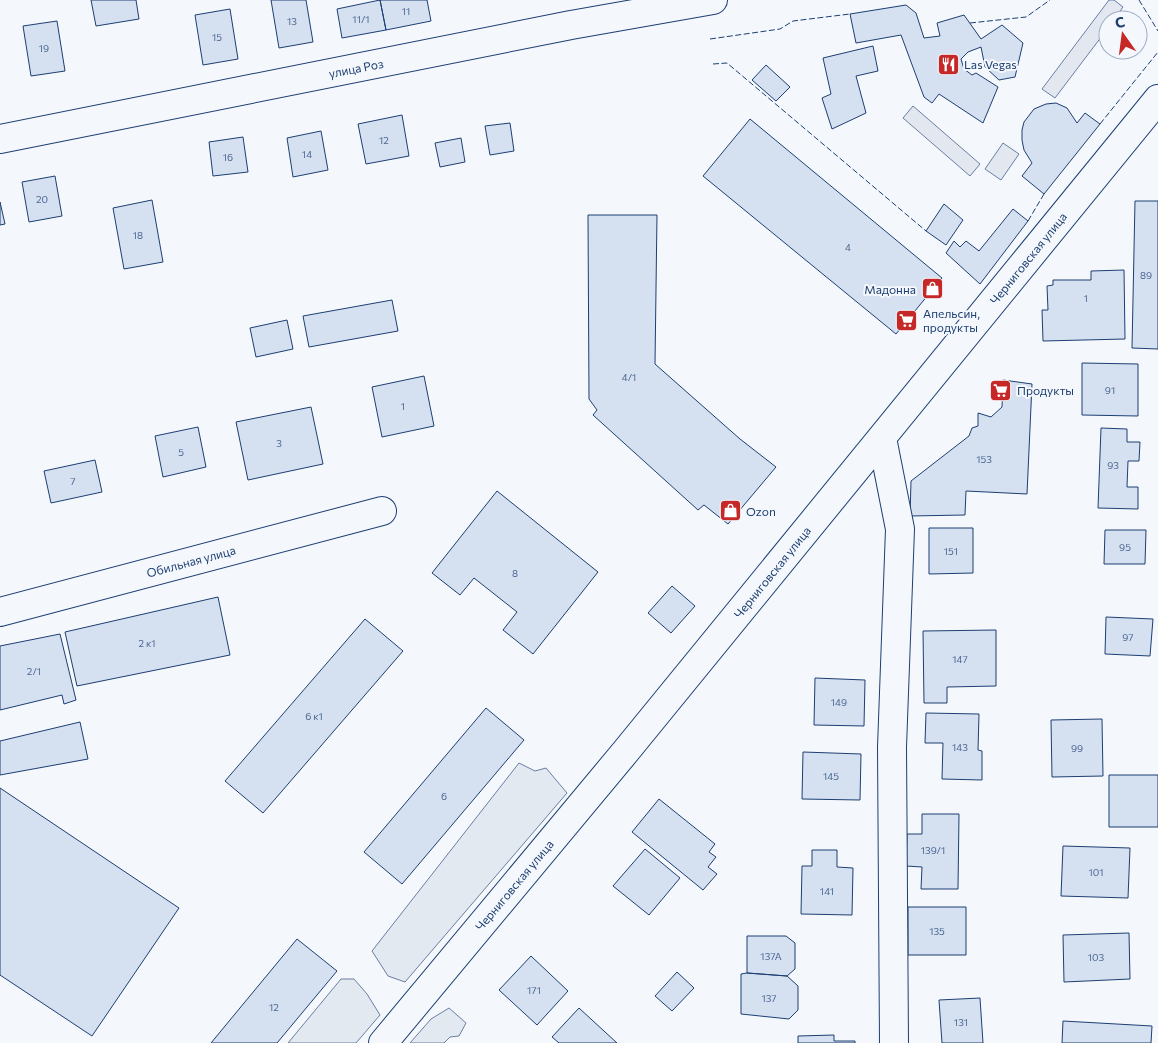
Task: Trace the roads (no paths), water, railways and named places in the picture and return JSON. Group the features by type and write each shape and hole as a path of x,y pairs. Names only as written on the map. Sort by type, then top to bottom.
{"street":[{"name":"улица Роз","path":"0,139 571,25 714,0"},
{"name":"Черниговская улица","path":"383,1043 620,758 1158,100"},
{"path":"882,438 900,529 892,746 894,1043"},
{"name":"Обильная улица","path":"0,612 382,511"}],"place":[{"name":"Las Vegas","path":"948,64"},
{"name":"Мадонна","path":"932,289"},
{"name":"Апельсин, продукты","path":"907,320"},
{"name":"Продукты","path":"1001,390"},
{"name":"Ozon","path":"730,511"}]}
